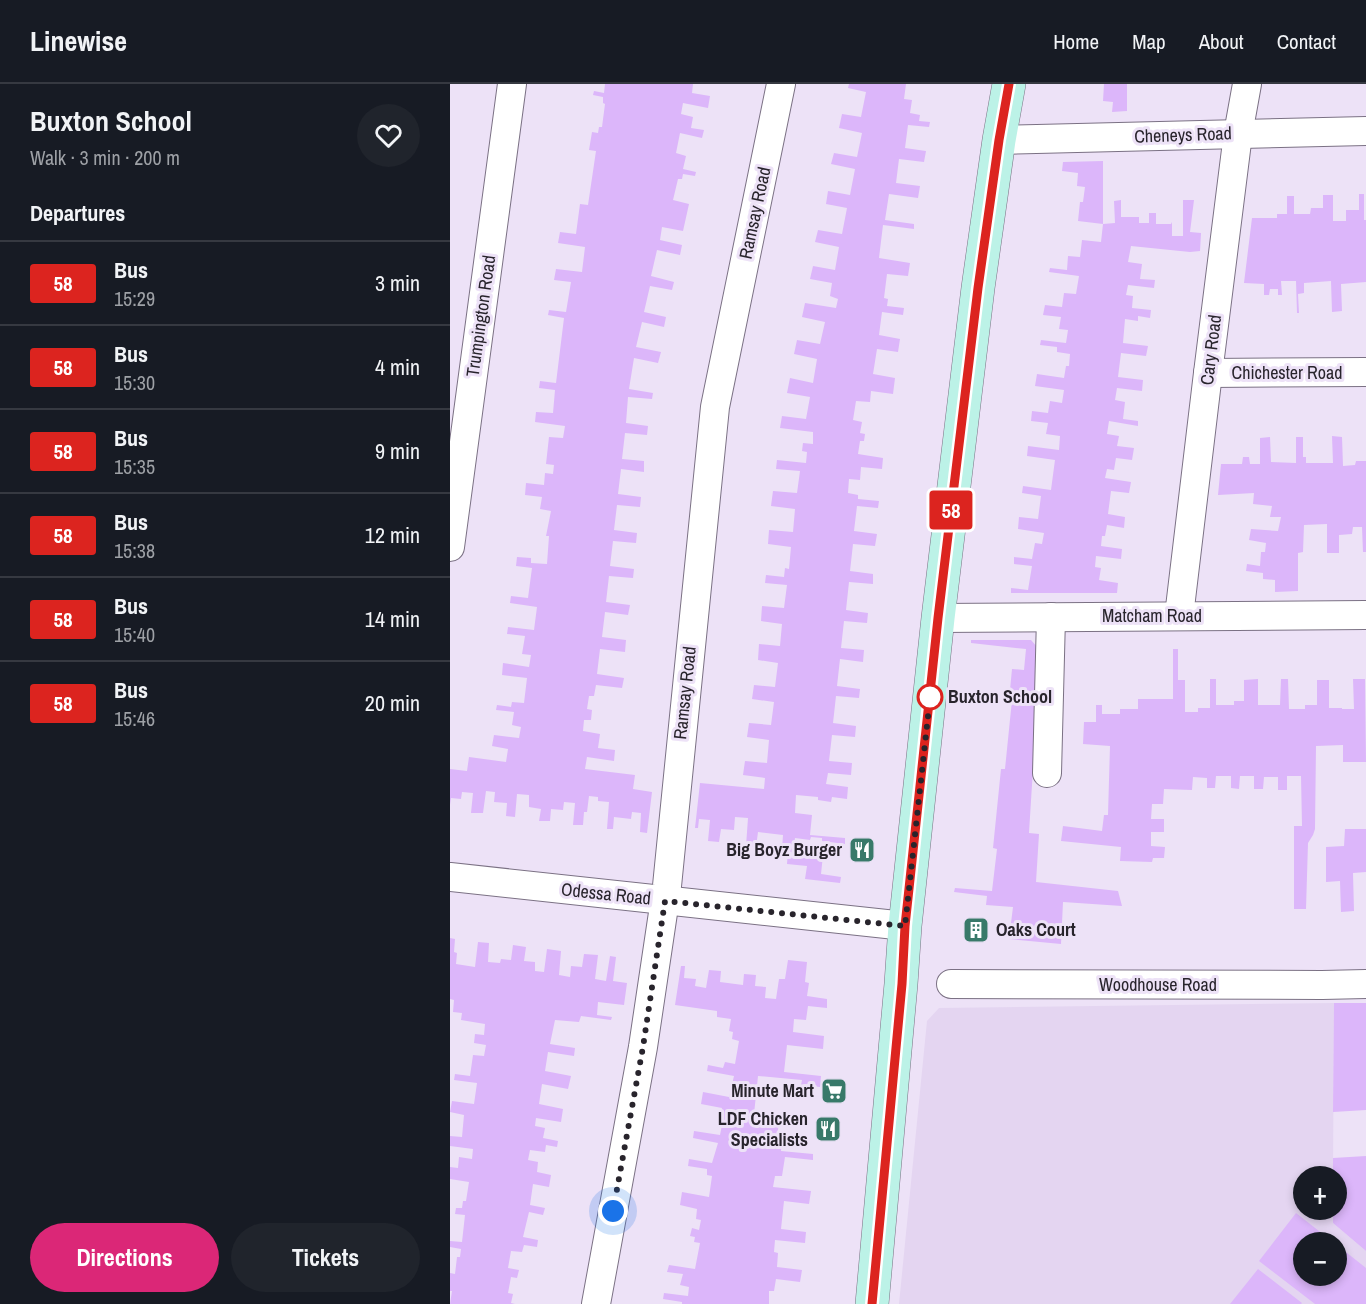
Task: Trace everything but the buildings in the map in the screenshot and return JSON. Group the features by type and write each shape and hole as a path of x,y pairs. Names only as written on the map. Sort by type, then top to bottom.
{"street":[{"name":"Trumpington Road","path":"450,547 512,84"},
{"name":"Ramsay Road","path":"596,1304 643,1047 665,901 715,407 781,84"},
{"path":"872,1304 902,984 905,926 938,618 978,288 1009,84"},
{"name":"Cary Road","path":"1179,616 1238,134 1247,84"},
{"name":"Cheneys Road","path":"999,140 1366,131"},
{"name":"Chichester Road","path":"1208,374 1366,372"},
{"name":"Matcham Road","path":"938,618 1366,615"},
{"path":"1047,773 1050,617"},
{"name":"Odessa Road","path":"450,877 905,926"},
{"name":"Woodhouse Road","path":"951,984 1366,984"}],"shaded area":[{"path":"605,84 693,84 692,93 710,96 708,108 683,103 681,114 693,117 691,128 704,130 702,138 680,133 676,153 686,156 683,169 696,172 695,176 683,174 682,179 678,179 673,200 689,204 683,231 662,227 660,240 682,245 680,255 657,250 651,276 674,282 672,290 650,286 644,312 666,317 664,327 642,322 636,347 661,352 658,363 634,358 629,389 653,393 652,399 628,397 626,423 648,426 647,435 625,433 622,459 644,461 644,472 621,469 618,494 641,497 640,507 617,505 614,530 637,533 636,543 613,541 610,566 634,569 633,578 609,576 606,602 630,605 628,615 605,612 602,637 626,640 625,652 600,649 597,674 624,678 622,688 596,685 594,696 589,696 587,709 592,710 591,720 584,720 583,731 600,734 598,748 615,750 614,761 587,757 585,769 635,775 633,789 652,792 647,833 640,832 641,813 632,812 631,819 614,817 613,829 607,829 609,802 598,801 598,797 589,796 583,825 573,825 575,803 564,802 563,810 551,809 550,821 539,821 541,809 529,807 529,795 517,794 515,817 506,816 507,803 494,802 495,792 486,791 483,813 471,813 473,793 462,792 461,799 451,798 450,805 450,769 467,771 469,757 506,762 508,749 492,746 494,735 519,738 521,727 512,725 514,712 496,710 497,705 511,707 512,702 524,703 527,678 502,675 503,663 529,667 531,655 522,654 525,636 507,634 508,627 534,630 537,607 510,603 511,596 528,598 532,568 516,566 517,557 531,558 531,563 547,564 549,536 546,536 551,511 540,509 542,497 525,495 526,483 544,485 545,473 553,474 554,465 546,464 549,437 563,438 565,426 535,422 536,412 553,413 555,390 539,388 540,381 556,383 564,318 548,315 549,310 566,312 571,282 554,280 556,269 582,272 585,247 558,243 560,232 576,234 580,204 588,205 596,151 589,150 592,132 598,133 599,127 602,127 605,104 603,97 593,95 594,91 604,93"},
{"path":"849,84 906,84 904,99 912,100 910,113 920,115 919,121 930,122 929,127 908,125 905,148 926,151 924,162 899,159 896,183 920,186 918,198 889,194 885,220 914,224 914,229 883,225 879,258 910,263 908,276 887,274 884,298 888,299 887,306 904,308 903,315 882,312 879,335 900,339 898,352 877,349 873,374 895,378 893,394 871,391 870,402 856,401 853,420 862,422 860,433 865,434 864,441 860,441 858,454 883,458 882,469 861,467 860,480 849,479 848,493 858,495 858,499 879,501 878,508 857,506 854,531 877,534 875,546 853,544 850,571 873,574 873,584 849,582 846,610 868,613 867,623 844,621 841,648 864,650 863,662 840,659 837,686 860,689 859,698 836,696 833,723 856,726 855,737 832,735 829,761 852,763 851,775 828,773 826,784 848,787 847,799 832,797 831,802 818,800 818,797 796,795 795,813 812,815 810,835 845,838 845,844 822,841 822,838 811,837 810,840 795,838 793,852 823,855 821,874 841,877 840,883 805,879 807,866 787,864 788,850 782,849 783,835 758,832 756,847 746,846 748,818 735,817 734,830 721,829 719,842 708,841 710,820 699,819 698,828 695,828 700,783 764,789 765,778 743,775 745,761 767,763 769,740 747,737 749,723 771,725 774,702 752,699 754,685 775,687 778,663 758,660 759,644 780,646 782,624 761,621 762,606 784,608 787,585 765,583 766,575 784,577 785,568 789,569 791,547 768,544 769,530 793,532 795,509 771,506 773,491 797,493 800,471 776,469 777,460 806,463 807,452 802,451 803,443 813,444 813,432 780,428 782,416 806,419 810,397 787,393 790,378 813,383 817,359 794,354 797,340 820,344 825,322 802,317 805,303 836,308 838,299 830,296 832,283 810,279 813,266 835,270 839,247 815,242 818,230 842,234 847,208 826,204 828,191 850,195 855,169 831,164 834,153 857,157 862,133 839,128 842,114 861,117 866,92 848,88"},
{"path":"1104,84 1127,84 1127,111 1112,112 1113,102 1103,101"},
{"path":"1103,161 1103,224 1078,221 1080,202 1083,202 1085,187 1077,186 1078,173 1062,171 1063,162"},
{"path":"1359,194 1364,194 1366,282 1341,284 1342,311 1332,312 1331,281 1304,283 1304,293 1298,294 1299,313 1297,313 1296,281 1281,281 1282,295 1278,295 1278,289 1270,289 1269,295 1264,295 1264,284 1244,283 1252,218 1277,218 1277,214 1287,214 1287,196 1294,196 1294,214 1310,214 1311,208 1323,208 1323,195 1333,195 1333,221 1346,221 1346,210 1359,210"},
{"path":"1121,200 1121,217 1139,217 1139,223 1149,223 1149,213 1156,213 1156,224 1171,224 1172,222 1172,236 1183,236 1183,200 1194,200 1190,232 1201,233 1200,251 1131,246 1128,262 1142,264 1140,279 1155,280 1154,288 1128,285 1126,295 1133,296 1132,308 1151,310 1150,318 1138,316 1138,321 1125,319 1123,343 1148,346 1146,356 1121,353 1118,377 1143,380 1142,391 1117,388 1115,400 1125,402 1123,419 1138,421 1138,426 1109,421 1107,434 1119,436 1117,446 1134,448 1132,460 1116,458 1114,470 1107,469 1105,478 1131,482 1129,493 1111,491 1108,514 1125,517 1124,528 1107,525 1105,536 1102,536 1101,546 1122,549 1121,559 1096,556 1095,567 1101,568 1099,580 1118,583 1117,593 1011,593 1011,588 1028,590 1032,566 1014,564 1014,557 1032,559 1035,543 1042,544 1044,533 1018,529 1019,517 1038,519 1041,496 1022,493 1023,486 1051,490 1055,460 1027,456 1028,446 1059,450 1060,436 1046,434 1048,423 1031,421 1032,411 1048,413 1050,401 1062,403 1064,390 1035,386 1037,374 1064,378 1066,366 1069,366 1070,354 1057,352 1057,347 1040,345 1041,340 1066,343 1068,330 1059,329 1061,317 1043,315 1045,305 1062,307 1064,293 1076,294 1079,276 1049,272 1050,268 1067,270 1068,256 1080,257 1082,240 1101,242 1103,224 1115,223 1114,201"},
{"path":"1332,436 1342,437 1343,466 1355,465 1356,461 1366,461 1366,552 1363,552 1362,527 1353,527 1352,534 1339,535 1339,553 1327,553 1327,524 1304,525 1303,552 1298,553 1298,591 1275,592 1275,580 1263,579 1263,573 1246,571 1247,564 1260,566 1261,552 1265,552 1266,543 1249,540 1251,529 1278,531 1281,517 1270,517 1272,506 1253,504 1254,493 1218,495 1221,464 1242,464 1243,457 1249,457 1250,464 1260,464 1260,438 1270,437 1271,462 1296,463 1296,437 1303,437 1303,457 1306,457 1306,463 1333,463"},
{"path":"971,640 1031,640 1038,648 1040,656 1029,833 1039,834 1036,882 1118,891 1122,906 1063,902 1061,944 1009,939 1013,907 986,905 987,896 954,892 955,888 992,891 997,849 993,848 1001,769 1005,769 1013,690 1010,690 1012,669 1024,670 1026,649 971,643"},
{"path":"1173,649 1178,649 1178,680 1185,680 1185,712 1198,712 1198,708 1210,708 1210,679 1216,679 1216,705 1234,705 1234,701 1244,701 1244,680 1258,679 1258,705 1280,705 1281,679 1288,679 1289,709 1305,709 1305,705 1317,705 1317,680 1329,680 1329,708 1354,709 1353,679 1365,679 1366,762 1343,762 1343,745 1316,746 1315,829 1308,843 1306,909 1294,909 1294,826 1302,826 1301,776 1287,776 1287,790 1278,790 1278,777 1264,777 1263,789 1254,789 1254,776 1240,776 1239,789 1231,788 1231,776 1216,776 1215,788 1207,788 1207,778 1193,777 1192,790 1164,789 1163,804 1152,804 1151,819 1164,819 1164,832 1151,832 1151,846 1165,847 1164,858 1153,858 1152,862 1120,861 1121,847 1061,841 1063,826 1102,831 1104,815 1108,815 1110,746 1083,744 1084,722 1096,722 1096,705 1102,705 1102,714 1120,714 1120,709 1138,709 1138,699 1173,699"},
{"path":"1345,829 1366,829 1366,872 1353,873 1354,911 1341,912 1340,881 1326,882 1326,847 1344,846"},
{"path":"450,938 455,939 456,964 475,967 478,942 489,943 488,962 500,963 501,959 511,960 513,945 526,947 524,961 535,962 535,971 544,972 547,949 561,951 559,975 570,977 571,966 582,967 584,954 598,955 595,979 606,981 610,956 616,957 613,981 627,983 624,1005 598,1002 597,1015 612,1017 611,1020 581,1016 579,1022 555,1020 550,1044 575,1048 574,1056 548,1052 545,1071 571,1076 568,1089 542,1084 539,1104 563,1109 561,1122 536,1118 535,1126 545,1128 543,1138 558,1141 557,1147 546,1145 545,1152 530,1150 528,1160 538,1162 537,1172 551,1175 549,1187 533,1184 530,1205 545,1208 543,1215 529,1212 523,1237 538,1240 537,1247 524,1245 522,1252 511,1251 508,1268 519,1270 517,1278 511,1277 508,1293 513,1294 511,1303 515,1304 450,1304 452,1291 450,1291 450,1273 455,1274 457,1257 460,1257 461,1249 450,1247 450,1241 462,1242 465,1215 455,1214 456,1208 462,1208 463,1201 466,1201 469,1182 450,1179 450,1167 458,1168 459,1157 472,1159 473,1149 450,1146 450,1136 462,1137 464,1115 450,1112 452,1101 474,1104 477,1083 454,1080 455,1074 470,1076 473,1055 484,1056 486,1045 474,1043 475,1034 484,1035 485,1024 461,1020 462,1013 453,1012 454,1000 450,999"},
{"path":"788,960 807,962 805,982 809,983 807,996 827,999 827,1008 808,1006 806,1020 794,1019 793,1032 824,1036 823,1049 787,1045 784,1072 821,1076 820,1087 801,1085 802,1080 758,1076 754,1114 780,1117 777,1136 782,1137 781,1151 813,1154 813,1160 785,1157 782,1176 775,1176 773,1187 811,1191 809,1204 784,1201 781,1229 806,1232 805,1243 775,1240 774,1252 778,1253 777,1267 802,1270 800,1282 776,1279 774,1291 769,1291 769,1304 682,1304 682,1302 663,1299 664,1293 688,1296 689,1287 680,1285 683,1274 667,1272 669,1265 695,1269 700,1243 694,1242 695,1237 690,1236 692,1228 699,1230 701,1220 696,1219 697,1209 680,1205 682,1192 709,1197 712,1176 707,1175 707,1169 688,1166 689,1159 712,1163 718,1143 693,1138 694,1131 720,1135 723,1120 720,1119 722,1108 701,1104 703,1092 729,1097 734,1076 707,1071 708,1065 723,1068 725,1062 735,1064 739,1041 732,1039 733,1032 729,1031 731,1019 717,1017 717,1011 675,1005 681,966 685,966 684,978 696,979 695,986 706,988 709,970 721,971 720,982 743,985 744,974 756,975 755,986 766,987 765,998 776,999 779,979 785,979"},
{"path":"1334,1003 1333,1166 1293,1166 1293,1220 1333,1220 1333,1223 1344,1232 1293,1232 1293,1286 1347,1286 1347,1235 1366,1251 1366,1304 899,1304 927,1021 939,1008"},
{"path":"1334,1003 1366,1003 1366,1110 1333,1112"},
{"path":"1366,1156 1366,1251 1347,1235 1347,1232 1344,1232 1333,1223 1333,1220 1347,1220 1347,1166 1333,1166 1333,1158"},
{"path":"1293,1217 1293,1220 1305,1220 1320,1232 1293,1232 1293,1286 1347,1286 1347,1253 1366,1268 1366,1304 1315,1304 1259,1261"},
{"path":"1258,1269 1302,1303 1230,1304"}],"bus line":[{"name":"58","path":"872,1304 902,984 905,926 938,618 978,288 1009,84"}],"place":[{"name":"Buxton School","path":"930,697"},
{"name":"Big Boyz Burger","path":"862,850"},
{"name":"Oaks Court","path":"976,930"},
{"name":"Minute Mart","path":"834,1091"},
{"name":"LDF Chicken Specialists","path":"828,1129"}],"route":[{"path":"613,1211 643,1047 665,901 905,926 931,689 930,697"}]}
